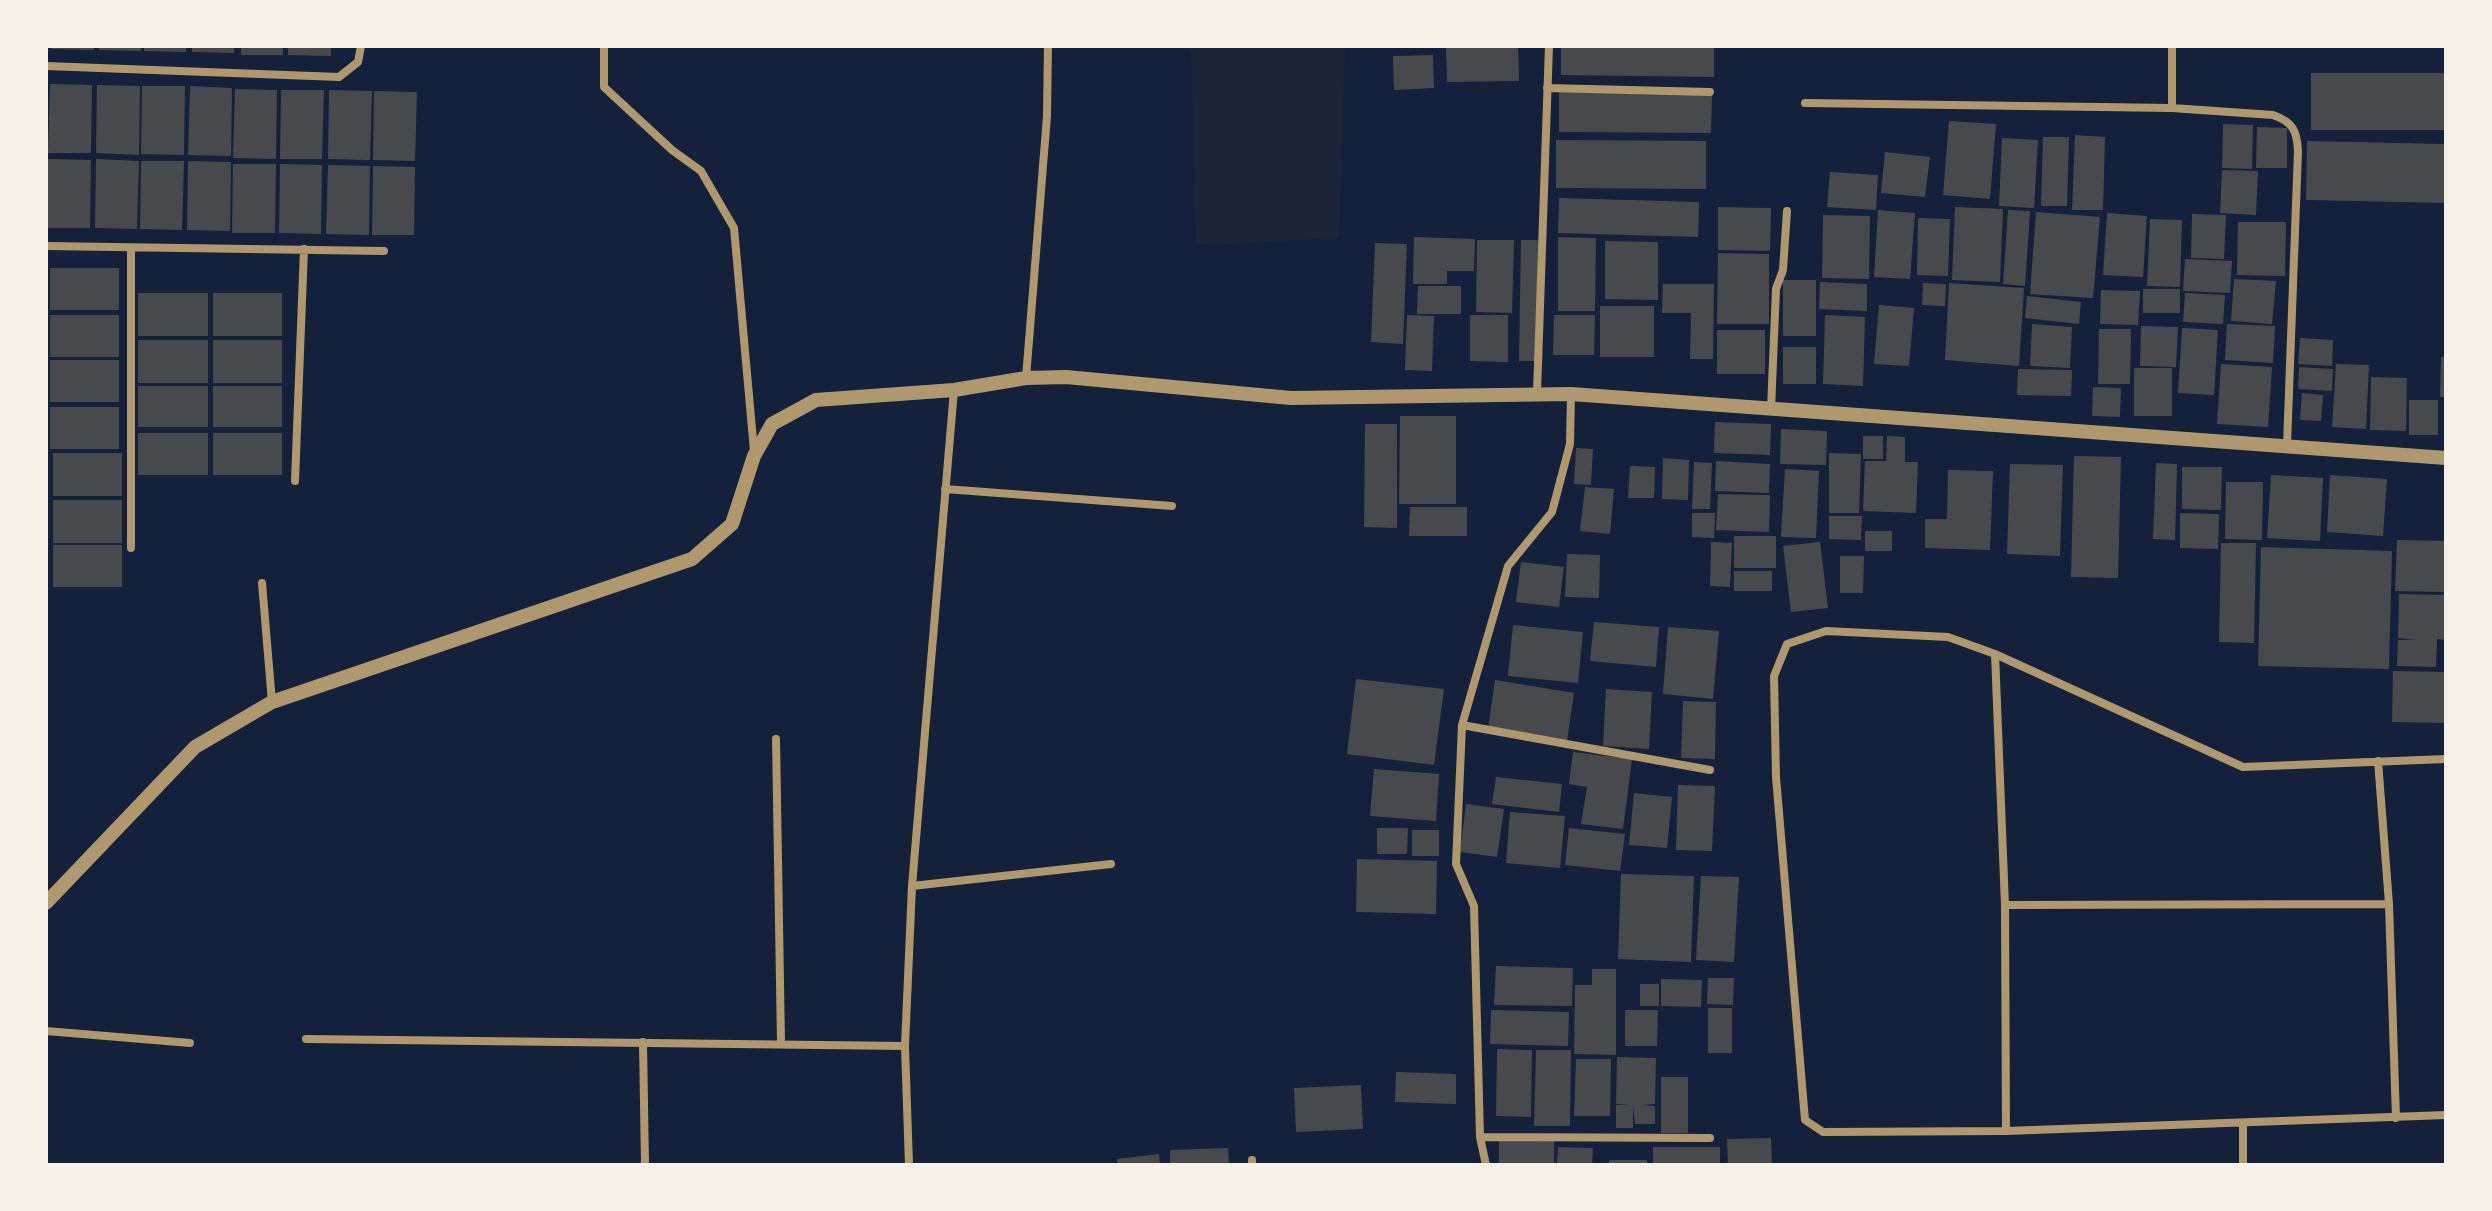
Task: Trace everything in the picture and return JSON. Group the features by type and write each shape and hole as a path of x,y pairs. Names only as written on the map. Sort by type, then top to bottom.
{"street":[{"path":"46,66 339,77 358,62 361,46"},
{"path":"604,46 604,87 672,150 701,171 734,228 754,456"},
{"path":"1026,378 1047,116 1048,46"},
{"path":"1537,393 1549,46"},
{"path":"2172,46 2172,108"},
{"path":"1547,88 1710,92"},
{"path":"1805,103 2172,108 2273,115 2294,126 2298,151 2287,445"},
{"path":"1771,409 1776,289 1783,270 1787,211"},
{"path":"46,246 384,251"},
{"path":"131,249 131,548"},
{"path":"295,481 304,249"},
{"path":"46,903 195,747 272,702 692,559 732,524 754,456 772,424 816,400 954,390 1026,378 1066,377 1291,398 1571,394 2446,458"},
{"path":"909,1165 905,1046 912,886 954,390"},
{"path":"1486,1165 1480,1137 1474,906 1456,864 1462,725 1508,566 1552,512 1570,444 1571,394"},
{"path":"945,489 1172,506"},
{"path":"262,583 272,702"},
{"path":"2446,759 2243,767 1995,654 1948,637 1826,631 1787,644 1774,676 1776,777 1805,1120 1823,1132 2006,1131 2446,1115"},
{"path":"1995,654 2005,905 2006,1131"},
{"path":"1462,725 1710,770"},
{"path":"776,739 781,1043"},
{"path":"2378,761 2389,904 2396,1118"},
{"path":"912,886 1111,864"},
{"path":"2005,905 2389,904"},
{"path":"46,1031 190,1043"},
{"path":"306,1039 905,1046"},
{"path":"643,1042 645,1165"},
{"path":"2243,1124 2243,1165"},
{"path":"1480,1137 1710,1138"}],"shaded area":[{"path":"1151,46 1345,46 1339,238 1196,245 1191,49"}],"building":[{"path":"52,46 94,46 94,50 51,49"},
{"path":"99,46 141,46 141,51 99,50"},
{"path":"144,46 186,46 186,52 144,51"},
{"path":"192,46 234,46 234,53 192,52"},
{"path":"241,46 283,46 283,55 241,55"},
{"path":"288,46 331,46 331,56 288,55"},
{"path":"1518,46 1519,81 1447,82 1446,47"},
{"path":"1561,46 1714,46 1714,77 1561,75"},
{"path":"1433,55 1434,88 1394,90 1393,56"},
{"path":"2311,73 2446,73 2446,130 2311,130"},
{"path":"50,84 92,85 91,153 48,153"},
{"path":"97,85 140,86 139,155 96,153"},
{"path":"142,86 185,86 184,155 141,154"},
{"path":"190,86 232,88 231,156 188,155"},
{"path":"235,89 277,90 276,159 233,158"},
{"path":"281,90 324,90 322,159 280,159"},
{"path":"329,90 372,91 370,160 328,159"},
{"path":"1559,90 1712,92 1711,133 1559,132"},
{"path":"374,91 417,92 415,161 373,160"},
{"path":"1949,121 1996,124 1990,199 1943,195"},
{"path":"2223,124 2253,125 2252,169 2222,168"},
{"path":"2257,127 2287,128 2287,168 2256,168"},
{"path":"2075,135 2105,137 2103,210 2072,210"},
{"path":"2043,137 2069,137 2067,206 2041,206"},
{"path":"2002,138 2038,140 2034,208 1999,206"},
{"path":"1556,140 1706,141 1706,189 1556,188"},
{"path":"2307,141 2446,144 2446,203 2306,200"},
{"path":"1885,152 1930,157 1925,197 1881,193"},
{"path":"48,159 91,160 90,228 47,228"},
{"path":"96,159 139,161 137,229 95,228"},
{"path":"141,161 184,161 182,230 140,229"},
{"path":"188,161 231,162 230,231 187,230"},
{"path":"233,164 276,164 275,233 232,233"},
{"path":"280,164 322,165 321,234 279,233"},
{"path":"328,165 370,166 369,235 326,234"},
{"path":"373,166 415,167 414,235 372,235"},
{"path":"2222,170 2258,171 2256,215 2220,213"},
{"path":"1830,172 1878,175 1876,210 1827,207"},
{"path":"1559,198 1699,202 1698,237 1558,233"},
{"path":"1718,207 1771,208 1770,251 1718,250"},
{"path":"1955,207 2003,209 2000,282 1952,280"},
{"path":"1878,210 1915,213 1910,279 1874,277"},
{"path":"2008,210 2030,211 2025,286 2003,284"},
{"path":"2036,212 2100,217 2093,298 2030,294"},
{"path":"2107,213 2147,216 2143,277 2103,275"},
{"path":"2192,214 2226,215 2224,259 2191,258"},
{"path":"1823,215 1870,216 1869,279 1822,278"},
{"path":"1918,218 1950,219 1948,276 1917,275"},
{"path":"2150,219 2182,220 2180,287 2147,286"},
{"path":"2238,222 2286,222 2285,276 2237,275"},
{"path":"1414,237 1475,239 1474,271 1447,271 1447,284 1413,284"},
{"path":"1558,237 1596,238 1595,311 1558,311"},
{"path":"1477,240 1514,240 1512,313 1476,312"},
{"path":"1521,240 1538,240 1536,361 1519,361"},
{"path":"1605,241 1658,242 1658,300 1605,299"},
{"path":"1375,243 1407,244 1403,344 1371,342"},
{"path":"1718,253 1769,254 1769,324 1717,324"},
{"path":"2185,259 2232,261 2230,293 2183,291"},
{"path":"50,268 119,268 119,310 50,310"},
{"path":"2234,279 2276,281 2272,324 2231,321"},
{"path":"1783,280 1816,280 1816,336 1783,336"},
{"path":"1820,282 1867,284 1867,311 1819,309"},
{"path":"1923,283 1946,284 1945,306 1922,305"},
{"path":"1949,283 2024,288 2019,366 1945,360"},
{"path":"1663,284 1714,284 1713,359 1690,359 1691,313 1662,313"},
{"path":"1418,286 1461,286 1461,314 1417,314"},
{"path":"2143,289 2180,289 2180,313 2143,313"},
{"path":"2101,290 2140,291 2138,325 2100,324"},
{"path":"138,293 208,293 208,336 138,336"},
{"path":"213,293 282,293 282,336 213,336"},
{"path":"2185,293 2225,295 2223,324 2183,322"},
{"path":"2027,296 2081,302 2079,324 2025,318"},
{"path":"1879,305 1914,308 1909,366 1874,364"},
{"path":"1600,306 1654,306 1654,357 1600,357"},
{"path":"50,315 119,315 119,357 50,357"},
{"path":"1407,315 1434,316 1432,371 1405,370"},
{"path":"1470,315 1508,315 1508,362 1470,361"},
{"path":"1554,315 1595,315 1594,355 1553,355"},
{"path":"1825,315 1865,317 1863,386 1823,384"},
{"path":"2032,324 2072,327 2070,368 2030,366"},
{"path":"2227,324 2275,326 2273,363 2225,360"},
{"path":"2141,326 2178,327 2176,367 2140,366"},
{"path":"2182,328 2218,330 2214,395 2178,393"},
{"path":"2099,329 2131,329 2130,384 2098,384"},
{"path":"1717,330 1765,330 1765,374 1717,374"},
{"path":"2300,338 2333,340 2332,366 2298,364"},
{"path":"138,340 208,340 208,383 138,383"},
{"path":"213,340 282,340 282,383 213,383"},
{"path":"1783,347 1816,347 1816,384 1783,384"},
{"path":"2441,357 2446,357 2446,397 2440,397"},
{"path":"50,360 119,360 119,402 50,402"},
{"path":"2221,364 2272,367 2268,427 2217,424"},
{"path":"2336,364 2369,365 2366,429 2332,427"},
{"path":"2299,367 2333,369 2332,391 2298,389"},
{"path":"2134,368 2172,368 2172,416 2134,416"},
{"path":"2018,369 2072,370 2071,396 2017,395"},
{"path":"2371,377 2407,378 2406,431 2370,430"},
{"path":"138,386 208,386 208,427 138,427"},
{"path":"213,386 282,386 282,427 213,427"},
{"path":"2093,387 2121,388 2120,417 2092,416"},
{"path":"2302,393 2323,395 2321,421 2300,420"},
{"path":"2409,400 2438,400 2438,435 2409,435"},
{"path":"50,407 119,407 119,449 50,449"},
{"path":"1400,416 1456,416 1456,504 1399,504"},
{"path":"1715,422 1771,424 1770,455 1714,453"},
{"path":"1365,424 1397,424 1397,528 1364,527"},
{"path":"1781,429 1827,431 1826,465 1780,464"},
{"path":"138,433 208,433 208,475 138,475"},
{"path":"213,433 282,433 282,475 213,475"},
{"path":"1863,436 1883,436 1883,459 1863,459"},
{"path":"1887,436 1905,437 1905,462 1918,462 1916,513 1863,511 1865,461 1886,461"},
{"path":"1576,448 1593,449 1591,485 1574,484"},
{"path":"53,453 122,453 122,496 53,496"},
{"path":"1829,453 1861,454 1859,513 1829,513"},
{"path":"2074,456 2121,457 2118,578 2071,577"},
{"path":"1663,458 1689,460 1688,500 1662,499"},
{"path":"1716,461 1770,464 1769,493 1715,491"},
{"path":"1694,462 1712,463 1710,509 1692,509"},
{"path":"2156,463 2177,464 2175,540 2153,539"},
{"path":"2010,464 2063,465 2060,556 2007,554"},
{"path":"1630,466 1655,467 1654,498 1628,498"},
{"path":"2182,467 2222,467 2221,510 2182,509"},
{"path":"1785,469 1819,471 1816,538 1781,537"},
{"path":"1948,470 1993,471 1990,550 1925,548 1925,519 1947,519"},
{"path":"2271,475 2323,478 2320,541 2267,538"},
{"path":"2330,475 2387,479 2383,536 2327,532"},
{"path":"2226,482 2263,482 2262,540 2225,539"},
{"path":"1585,487 1614,489 1610,534 1580,531"},
{"path":"1718,494 1770,495 1769,532 1716,530"},
{"path":"53,500 122,500 122,543 53,543"},
{"path":"1410,507 1467,507 1467,536 1409,536"},
{"path":"1692,513 1715,513 1714,538 1692,537"},
{"path":"2180,513 2219,514 2218,549 2180,548"},
{"path":"1829,516 1862,516 1861,540 1829,539"},
{"path":"1865,531 1892,531 1892,551 1865,551"},
{"path":"1734,536 1776,536 1776,568 1734,568"},
{"path":"2397,540 2446,541 2446,592 2395,591"},
{"path":"1711,542 1732,543 1730,587 1710,586"},
{"path":"1820,542 1828,608 1791,612 1783,546"},
{"path":"2221,543 2256,543 2254,643 2219,642"},
{"path":"53,545 122,545 122,587 53,587"},
{"path":"2261,547 2392,551 2389,669 2258,666"},
{"path":"1567,554 1600,555 1599,598 1565,597"},
{"path":"1840,556 1864,556 1863,593 1840,593"},
{"path":"1521,562 1564,567 1559,607 1516,602"},
{"path":"1734,571 1772,571 1772,591 1734,591"},
{"path":"2399,594 2446,595 2446,640 2437,639 2436,667 2397,666 2398,640 2416,640 2398,638"},
{"path":"1594,622 1659,627 1656,667 1590,661"},
{"path":"1513,625 1583,632 1578,683 1508,676"},
{"path":"1668,627 1719,631 1713,699 1663,694"},
{"path":"2393,671 2446,672 2446,723 2392,722"},
{"path":"1356,679 1444,689 1434,765 1347,754"},
{"path":"1495,680 1574,693 1567,741 1488,729"},
{"path":"1606,689 1652,692 1649,749 1603,746"},
{"path":"1683,701 1716,702 1715,759 1681,758"},
{"path":"1573,752 1632,759 1623,829 1581,824 1587,787 1569,784"},
{"path":"1374,769 1439,774 1436,821 1370,816"},
{"path":"1496,777 1562,784 1559,812 1492,804"},
{"path":"1678,785 1715,786 1712,851 1676,850"},
{"path":"1634,793 1672,797 1667,848 1629,845"},
{"path":"1466,804 1504,809 1497,857 1460,852"},
{"path":"1510,812 1565,816 1560,868 1506,863"},
{"path":"1377,828 1408,828 1407,854 1377,854"},
{"path":"1569,828 1625,834 1620,871 1565,865"},
{"path":"1412,830 1439,830 1439,856 1412,856"},
{"path":"1357,859 1437,861 1436,914 1356,912"},
{"path":"1621,874 1694,876 1691,962 1618,959"},
{"path":"1701,876 1739,877 1734,962 1696,960"},
{"path":"1496,966 1573,968 1572,1006 1494,1005"},
{"path":"1592,969 1616,969 1616,1055 1574,1054 1575,985 1592,985"},
{"path":"1708,978 1734,978 1733,1005 1707,1004"},
{"path":"1661,979 1702,980 1701,1007 1661,1006"},
{"path":"1640,984 1659,984 1659,1006 1640,1006"},
{"path":"1708,1008 1732,1008 1732,1053 1708,1053"},
{"path":"1491,1010 1569,1012 1568,1046 1490,1044"},
{"path":"1625,1010 1658,1010 1657,1046 1625,1046"},
{"path":"1497,1049 1532,1050 1531,1117 1496,1116"},
{"path":"1536,1050 1571,1050 1570,1126 1534,1126"},
{"path":"1617,1057 1656,1058 1655,1104 1641,1105 1655,1106 1655,1124 1635,1124 1633,1104 1633,1128 1616,1128 1616,1105 1630,1105 1616,1104"},
{"path":"1576,1059 1611,1059 1610,1116 1574,1116"},
{"path":"1396,1072 1456,1074 1456,1104 1395,1102"},
{"path":"1661,1077 1688,1077 1688,1133 1661,1133"},
{"path":"1361,1085 1363,1129 1296,1132 1294,1088"},
{"path":"1771,1138 1772,1165 1728,1165 1727,1139"},
{"path":"1499,1139 1554,1139 1554,1165 1499,1165"},
{"path":"1558,1147 1593,1148 1592,1165 1557,1165"},
{"path":"1653,1147 1720,1147 1720,1165 1653,1165"},
{"path":"1228,1148 1229,1165 1170,1165 1170,1150"},
{"path":"1159,1154 1160,1165 1118,1165 1117,1159"},
{"path":"1609,1160 1647,1160 1647,1165 1609,1165"}]}
